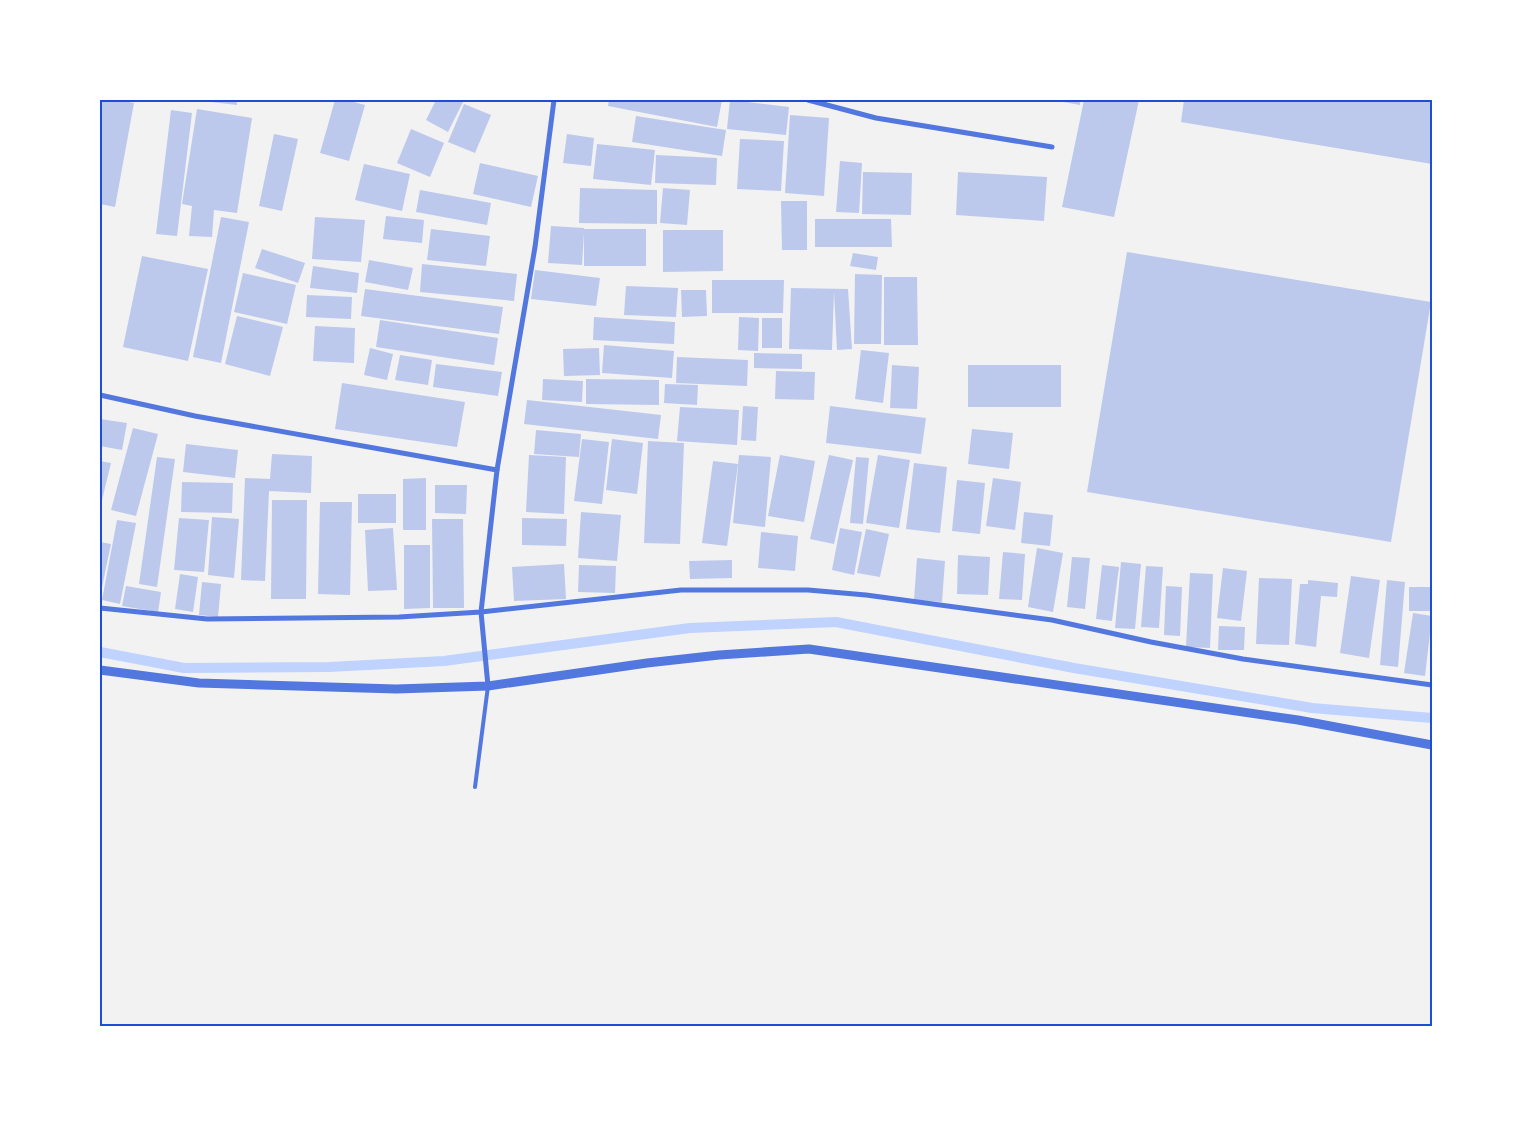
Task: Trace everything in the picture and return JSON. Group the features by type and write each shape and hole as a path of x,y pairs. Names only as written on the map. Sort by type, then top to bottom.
{"street":[{"path":"488,686 482,612 497,470 534,247 554,100"},
{"path":"808,100 876,118 1052,147"},
{"path":"100,395 195,416 497,470"},
{"path":"100,608 207,619 399,617 482,612 680,590 808,590 1052,620 1151,642 1243,659 1432,685"},
{"path":"100,670 199,683 396,689 488,686 646,662 809,649 1298,720 1432,744"}],"lane":[{"path":"474,787 488,686"}],"building":[{"path":"100,100 118,100 134,103 115,207 100,204"},
{"path":"237,100 237,105 203,101"},
{"path":"335,100 346,100 365,105 349,161 320,153"},
{"path":"436,100 464,100 448,132 426,120"},
{"path":"609,100 722,100 717,127 608,106"},
{"path":"730,100 789,107 786,135 727,129"},
{"path":"1052,100 1080,100 1080,105"},
{"path":"1084,100 1139,100 1114,217 1062,207"},
{"path":"1184,100 1432,100 1432,164 1181,122"},
{"path":"464,104 491,115 475,153 448,142"},
{"path":"197,109 252,118 237,213 214,210 212,237 189,236 192,206 182,204"},
{"path":"171,110 192,113 177,236 156,234"},
{"path":"790,115 829,118 824,196 785,193"},
{"path":"636,116 726,130 722,156 632,142"},
{"path":"411,129 444,143 430,177 397,163"},
{"path":"274,134 298,139 282,211 259,206"},
{"path":"567,134 594,138 591,166 563,163"},
{"path":"740,139 784,141 781,191 737,189"},
{"path":"597,144 655,150 651,185 593,179"},
{"path":"656,155 717,158 716,185 655,183"},
{"path":"840,161 862,163 859,213 836,212"},
{"path":"480,163 538,176 531,207 473,194"},
{"path":"364,164 410,174 402,211 355,200"},
{"path":"863,172 912,173 911,215 862,214"},
{"path":"958,172 1047,177 1044,221 956,215"},
{"path":"580,188 657,190 657,224 579,223"},
{"path":"663,188 690,190 687,225 660,223"},
{"path":"420,190 491,203 487,225 416,212"},
{"path":"781,201 807,201 807,250 782,250"},
{"path":"386,216 424,220 422,243 383,239"},
{"path":"221,217 249,222 221,363 193,357"},
{"path":"315,217 365,220 361,262 312,259"},
{"path":"815,219 891,219 892,247 815,247"},
{"path":"551,226 584,229 646,229 646,266 584,266 584,233 582,265 548,263"},
{"path":"431,229 490,236 486,266 427,260"},
{"path":"663,230 723,230 723,271 663,272"},
{"path":"262,249 305,263 298,283 255,268"},
{"path":"1127,252 1431,302 1391,542 1087,492"},
{"path":"853,253 878,257 876,270 850,266"},
{"path":"142,256 208,269 188,361 123,347"},
{"path":"369,260 413,268 408,290 365,282"},
{"path":"422,264 517,274 514,301 420,292"},
{"path":"313,266 359,273 357,293 310,288"},
{"path":"535,270 600,278 596,306 531,299"},
{"path":"243,273 296,285 287,324 234,312"},
{"path":"855,274 882,275 881,344 854,344"},
{"path":"884,277 917,277 918,345 884,345"},
{"path":"712,280 784,280 783,313 712,313"},
{"path":"626,286 678,288 676,317 624,315"},
{"path":"791,288 848,289 852,349 837,350 834,292 832,350 789,349"},
{"path":"365,289 503,307 499,334 361,316"},
{"path":"681,290 706,290 707,316 682,317"},
{"path":"307,295 352,297 351,319 306,317"},
{"path":"237,316 283,327 270,376 225,364"},
{"path":"594,317 675,322 674,344 593,340"},
{"path":"739,317 759,318 758,351 738,350"},
{"path":"762,318 782,318 782,348 762,348"},
{"path":"380,320 498,338 494,365 376,347"},
{"path":"315,326 355,328 354,363 313,361"},
{"path":"604,345 674,351 672,378 602,373"},
{"path":"370,348 393,354 387,380 364,375"},
{"path":"599,348 600,375 564,376 563,349"},
{"path":"861,350 889,353 883,403 855,399"},
{"path":"754,353 802,354 802,369 754,368"},
{"path":"400,355 432,360 428,385 395,380"},
{"path":"677,357 748,360 747,386 676,383"},
{"path":"436,364 502,372 498,396 433,387"},
{"path":"892,365 919,367 917,409 890,408"},
{"path":"968,365 1061,365 1061,407 968,407"},
{"path":"776,371 815,372 814,400 775,399"},
{"path":"543,379 583,381 582,402 542,400"},
{"path":"586,379 659,380 659,405 586,404"},
{"path":"342,383 465,402 457,447 335,429"},
{"path":"665,384 698,385 697,405 664,403"},
{"path":"527,400 661,415 658,439 524,424"},
{"path":"743,406 758,407 756,441 741,440"},
{"path":"830,406 926,418 921,454 826,443"},
{"path":"680,407 739,410 737,445 677,441"},
{"path":"100,419 127,423 122,450 100,446"},
{"path":"133,428 158,434 136,516 111,510"},
{"path":"972,429 1013,433 1009,469 968,464"},
{"path":"536,430 581,434 579,457 534,454"},
{"path":"582,439 609,442 602,504 574,501"},
{"path":"612,439 643,443 637,494 606,490"},
{"path":"648,441 684,443 680,544 644,543"},
{"path":"186,444 238,450 235,478 183,472"},
{"path":"272,454 312,456 311,493 269,491 265,581 241,580 245,478 270,479"},
{"path":"529,455 566,457 564,514 526,512"},
{"path":"739,455 771,457 765,527 733,523"},
{"path":"780,455 815,461 804,522 768,516"},
{"path":"829,455 853,460 834,544 810,539"},
{"path":"878,455 910,460 899,528 866,523"},
{"path":"157,457 175,459 157,587 139,584"},
{"path":"856,457 869,458 863,524 850,523"},
{"path":"100,461 111,463 101,504 100,504"},
{"path":"713,461 738,464 727,546 702,543"},
{"path":"914,463 947,467 940,533 906,529"},
{"path":"426,478 426,530 403,530 403,479"},
{"path":"993,478 1021,482 1015,530 986,526"},
{"path":"957,480 985,483 980,534 952,531"},
{"path":"182,482 233,483 232,513 181,512"},
{"path":"435,485 467,485 466,514 435,513"},
{"path":"358,494 396,494 396,523 358,523"},
{"path":"272,500 307,500 306,599 271,599"},
{"path":"320,502 352,502 350,595 318,594"},
{"path":"581,512 621,515 617,561 578,558"},
{"path":"1024,512 1053,515 1050,546 1021,543"},
{"path":"212,517 239,519 234,578 208,575"},
{"path":"179,518 209,520 204,572 174,570"},
{"path":"522,518 567,519 566,546 522,545"},
{"path":"432,519 463,519 464,608 433,608"},
{"path":"117,520 136,523 120,604 102,600"},
{"path":"393,528 397,590 368,591 365,530"},
{"path":"840,528 862,532 854,575 832,570"},
{"path":"866,529 889,534 880,577 857,573"},
{"path":"761,532 798,536 795,571 758,568"},
{"path":"100,542 111,544 101,592 100,592"},
{"path":"404,545 430,545 430,608 404,609"},
{"path":"1037,548 1063,553 1053,612 1028,607"},
{"path":"1003,552 1025,554 1022,600 999,599"},
{"path":"958,555 990,557 988,595 957,594"},
{"path":"1072,557 1090,558 1085,609 1067,607"},
{"path":"917,558 945,561 942,602 914,600"},
{"path":"732,560 732,578 690,579 689,561"},
{"path":"1121,562 1141,564 1135,629 1115,628"},
{"path":"564,564 566,599 514,601 512,567"},
{"path":"579,565 616,566 615,593 578,592"},
{"path":"1102,565 1119,567 1112,621 1096,619"},
{"path":"1146,566 1163,567 1159,628 1141,627"},
{"path":"1223,568 1247,571 1241,621 1217,618"},
{"path":"1190,573 1213,574 1210,648 1186,647"},
{"path":"180,574 198,577 193,612 175,609"},
{"path":"1351,576 1380,580 1369,658 1340,653"},
{"path":"1259,578 1292,579 1289,645 1256,644"},
{"path":"1308,580 1338,583 1337,597 1321,596 1316,647 1295,644 1300,584 1308,584"},
{"path":"1387,580 1405,582 1398,667 1380,665"},
{"path":"202,582 221,584 218,617 199,615"},
{"path":"126,586 161,592 158,612 122,606"},
{"path":"1166,586 1182,587 1180,636 1164,635"},
{"path":"1409,587 1431,587 1431,611 1409,611"},
{"path":"1413,613 1432,616 1425,676 1404,673"},
{"path":"1219,626 1245,627 1244,650 1218,650"}],"waterway":[{"path":"100,652 184,668 329,667 444,661 690,628 836,622 1074,668 1312,708 1432,718"}]}
